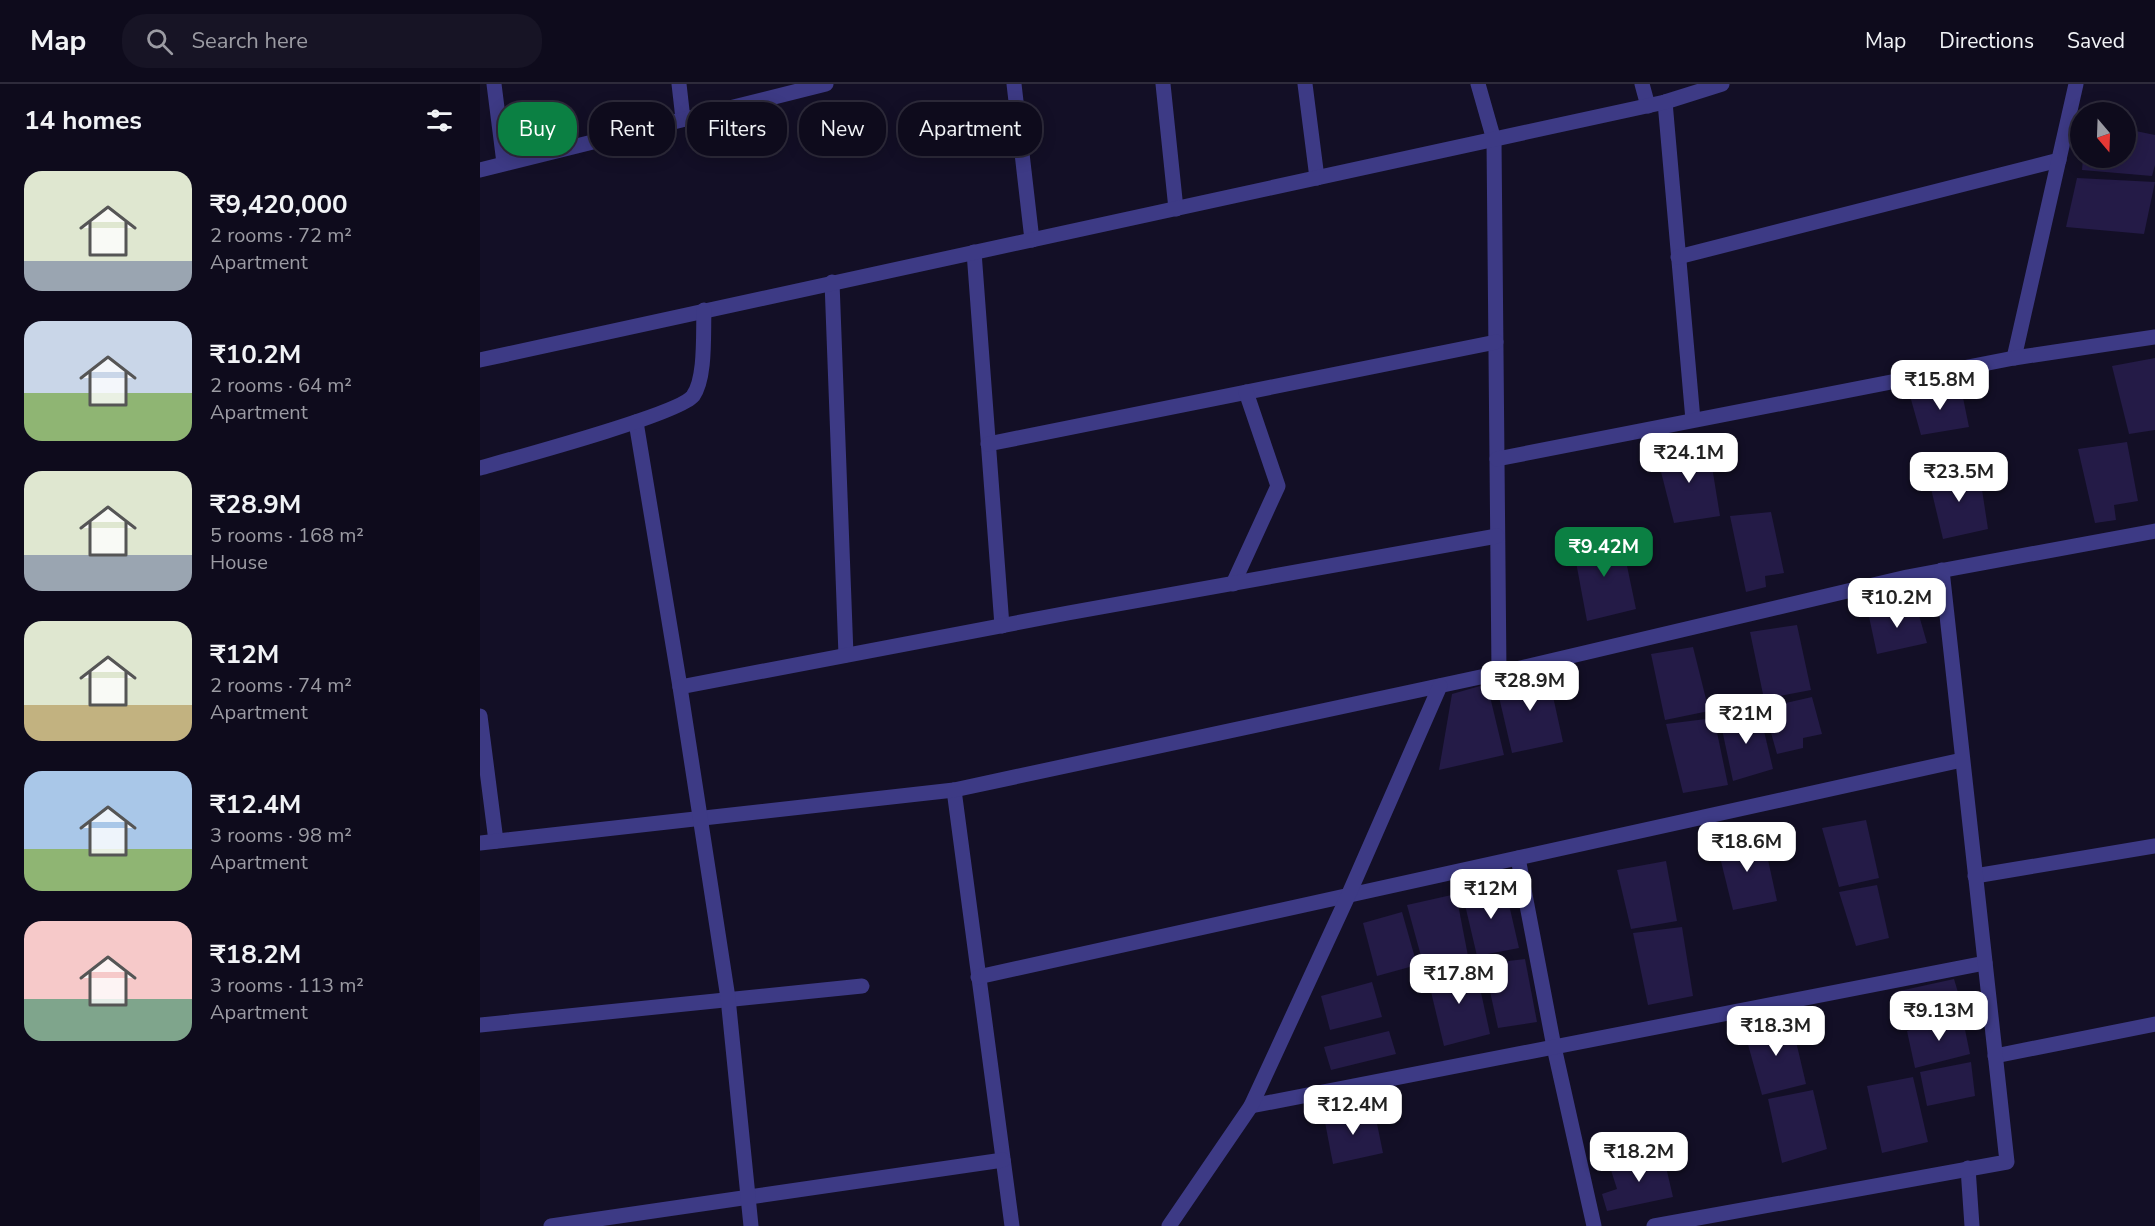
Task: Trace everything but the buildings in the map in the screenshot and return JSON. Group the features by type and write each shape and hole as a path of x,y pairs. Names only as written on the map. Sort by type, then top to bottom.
{"street":[{"path":"494,84 504,163"},
{"path":"679,84 682,119"},
{"path":"480,170 826,84"},
{"path":"1014,84 1032,240"},
{"path":"1163,84 1176,208"},
{"path":"1305,84 1317,178"},
{"path":"1478,84 1494,140 1499,674"},
{"path":"1642,84 1648,106"},
{"path":"480,360 1648,106 1722,84"},
{"path":"2014,358 2076,84"},
{"path":"1665,102 1693,420"},
{"path":"1678,257 2059,160"},
{"path":"974,252 1002,626"},
{"path":"832,282 846,656"},
{"path":"480,468 636,422 691,398 699,385 704,310"},
{"path":"1497,459 2014,358 2155,337"},
{"path":"988,444 1496,342"},
{"path":"1233,584 1278,486 1246,392"},
{"path":"636,422 702,819 728,998 751,1226"},
{"path":"480,843 954,790 1499,674 1942,570 2155,531"},
{"path":"680,687 1002,626 1497,537"},
{"path":"1654,1226 2007,1162 1942,570"},
{"path":"1169,1226 1251,1106 1348,896 1440,686"},
{"path":"480,716 496,842"},
{"path":"978,977 1962,760"},
{"path":"954,790 1012,1226"},
{"path":"1975,876 2155,846"},
{"path":"1518,858 1554,1047 1593,1226"},
{"path":"1251,1106 1985,963"},
{"path":"480,1025 862,986"},
{"path":"1995,1056 2155,1024"},
{"path":"551,1226 1003,1160"},
{"path":"1968,1168 1972,1226"}]}
